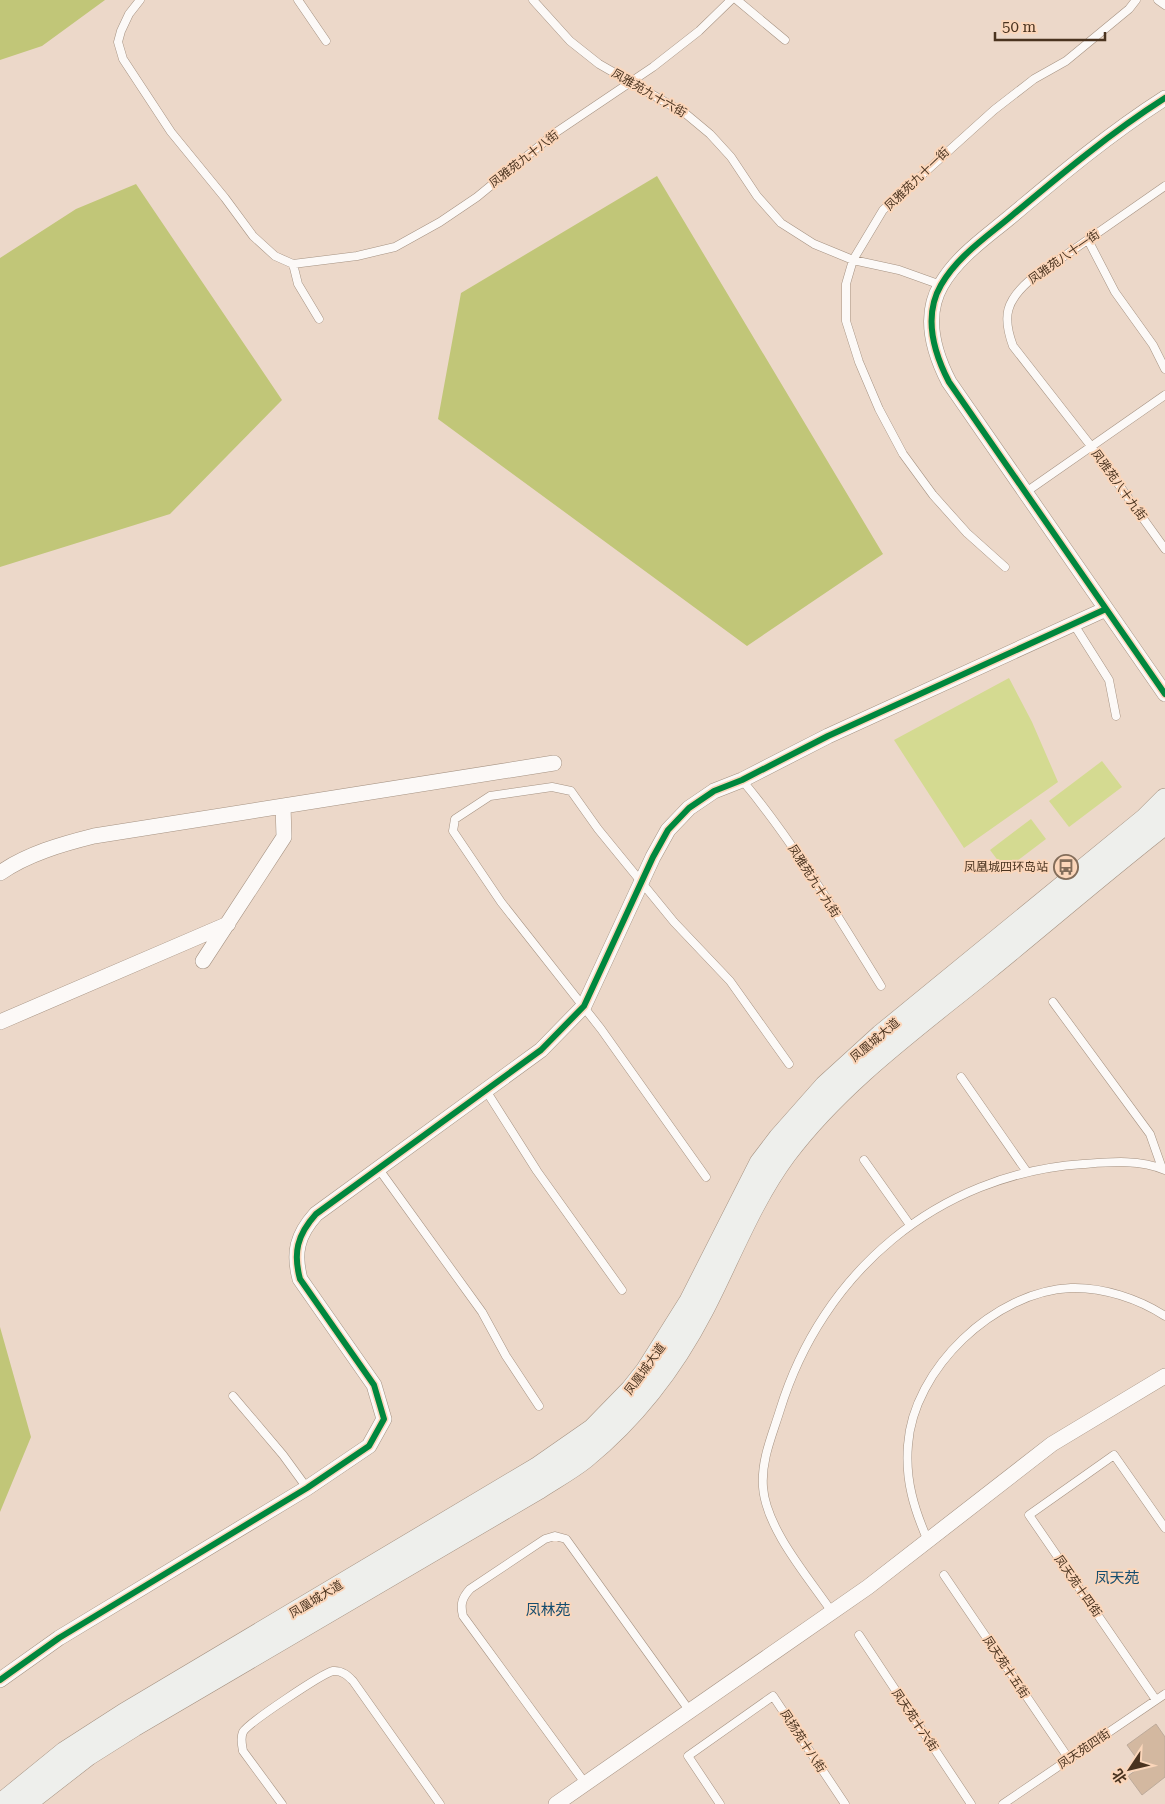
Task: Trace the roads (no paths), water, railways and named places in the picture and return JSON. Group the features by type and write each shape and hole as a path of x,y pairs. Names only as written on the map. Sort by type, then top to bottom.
{"main road":[{"name":"凤凰城大道","path":"1,1804 66,1752 124,1714 529,1473 593,1429 632,1390 646,1371 690,1301 760,1163 818,1092 888,1028 1144,819 1165,799"},
{"name":"凤凰城大道","path":"25,1804 88,1755 134,1726 538,1489 582,1460 612,1435 639,1405 679,1353 702,1312 763,1190 786,1154 816,1118 901,1039 1165,824"}],"street":[{"path":"1165,98 1054,180 960,260 941,286 933,310 932,335 938,360 949,382 1165,694"},
{"path":"0,1680 59,1638 307,1488 369,1446 384,1419 374,1385 300,1280 295,1262 297,1244 304,1228 316,1214 541,1050 584,1006 668,830 689,808 714,791 742,780 828,736 1106,609"},
{"path":"0,874 32,856 62,844 94,836 554,763"},
{"path":"203,962 284,837 283,806"},
{"path":"0,1022 228,924"},
{"path":"556,1804 832,1612 928,1541 1052,1444 1165,1376"}],"lane":[{"path":"140,0 129,14 121,31 118,42 123,59 172,132 225,198 252,236 275,256 293,264 298,284 319,319"},
{"path":"298,0 326,41"},
{"name":"凤雅苑九十六街","path":"533,0 570,41 599,64 686,114 710,134 731,157 757,196 781,223 814,244 853,260 899,270 941,286"},
{"name":"凤雅苑九十八街","path":"293,264 357,256 395,247 440,222 476,197 555,133 631,83 699,31 731,0"},
{"path":"737,0 785,40"},
{"name":"凤雅苑九十一街","path":"1005,567 967,533 933,495 903,454 878,409 846,321 846,284 853,260 883,210 918,181 952,146 1034,79 1066,61 1129,9 1136,0"},
{"path":"1158,0 1165,5"},
{"name":"凤雅苑八十一街","path":"1091,446 1012,346 1006,328 1007,310 1016,292 1030,280 1165,186"},
{"path":"1088,240 1115,292 1153,345 1165,370"},
{"path":"1026,492 1165,395"},
{"name":"凤雅苑八十九街","path":"1091,446 1165,549"},
{"path":"1073,624 1109,680 1116,716"},
{"name":"凤雅苑九十九街","path":"742,780 767,810 800,857 881,986"},
{"path":"706,1177 584,1006 501,902 465,852 453,831 455,819 490,796 552,787 571,791 598,829 674,922 730,981 789,1064"},
{"path":"1053,1002 1150,1134 1164,1169"},
{"path":"961,1077 1027,1172"},
{"path":"485,1089 559,1204 622,1290"},
{"path":"864,1160 910,1225"},
{"path":"832,1612 771,1519 763,1488 764,1457 789,1379 811,1335 838,1293 872,1257 910,1225 947,1202 986,1184 1027,1172 1065,1165 1133,1162 1164,1169"},
{"path":"378,1168 482,1312 539,1406"},
{"path":"928,1541 914,1510 908,1477 908,1444 915,1411 930,1379 950,1351 975,1327 1004,1308 1036,1295 1070,1288 1101,1291 1130,1299 1165,1316"},
{"path":"233,1396 307,1488"},
{"name":"凤天苑十四街","path":"1156,1700 1029,1515 1114,1455 1165,1528"},
{"path":"585,1783 463,1616 461,1606 463,1597 470,1589 545,1539 555,1536 566,1538 689,1710"},
{"name":"凤天苑十五街","path":"944,1575 1069,1759"},
{"name":"凤天苑十六街","path":"858,1635 972,1804"},
{"path":"282,1804 243,1751 241,1741 243,1732 250,1724 325,1674 335,1670 346,1673 440,1804"},
{"name":"凤天苑四街","path":"1002,1804 1165,1694"},
{"name":"凤扬苑十八街","path":"720,1804 688,1756 773,1696 845,1804"}],"place":[{"name":"凤凰城四环岛站","path":"1066,867"}],"district":[{"name":"凤天苑","path":"1117,1578"},
{"name":"凤林苑","path":"548,1610"}]}
